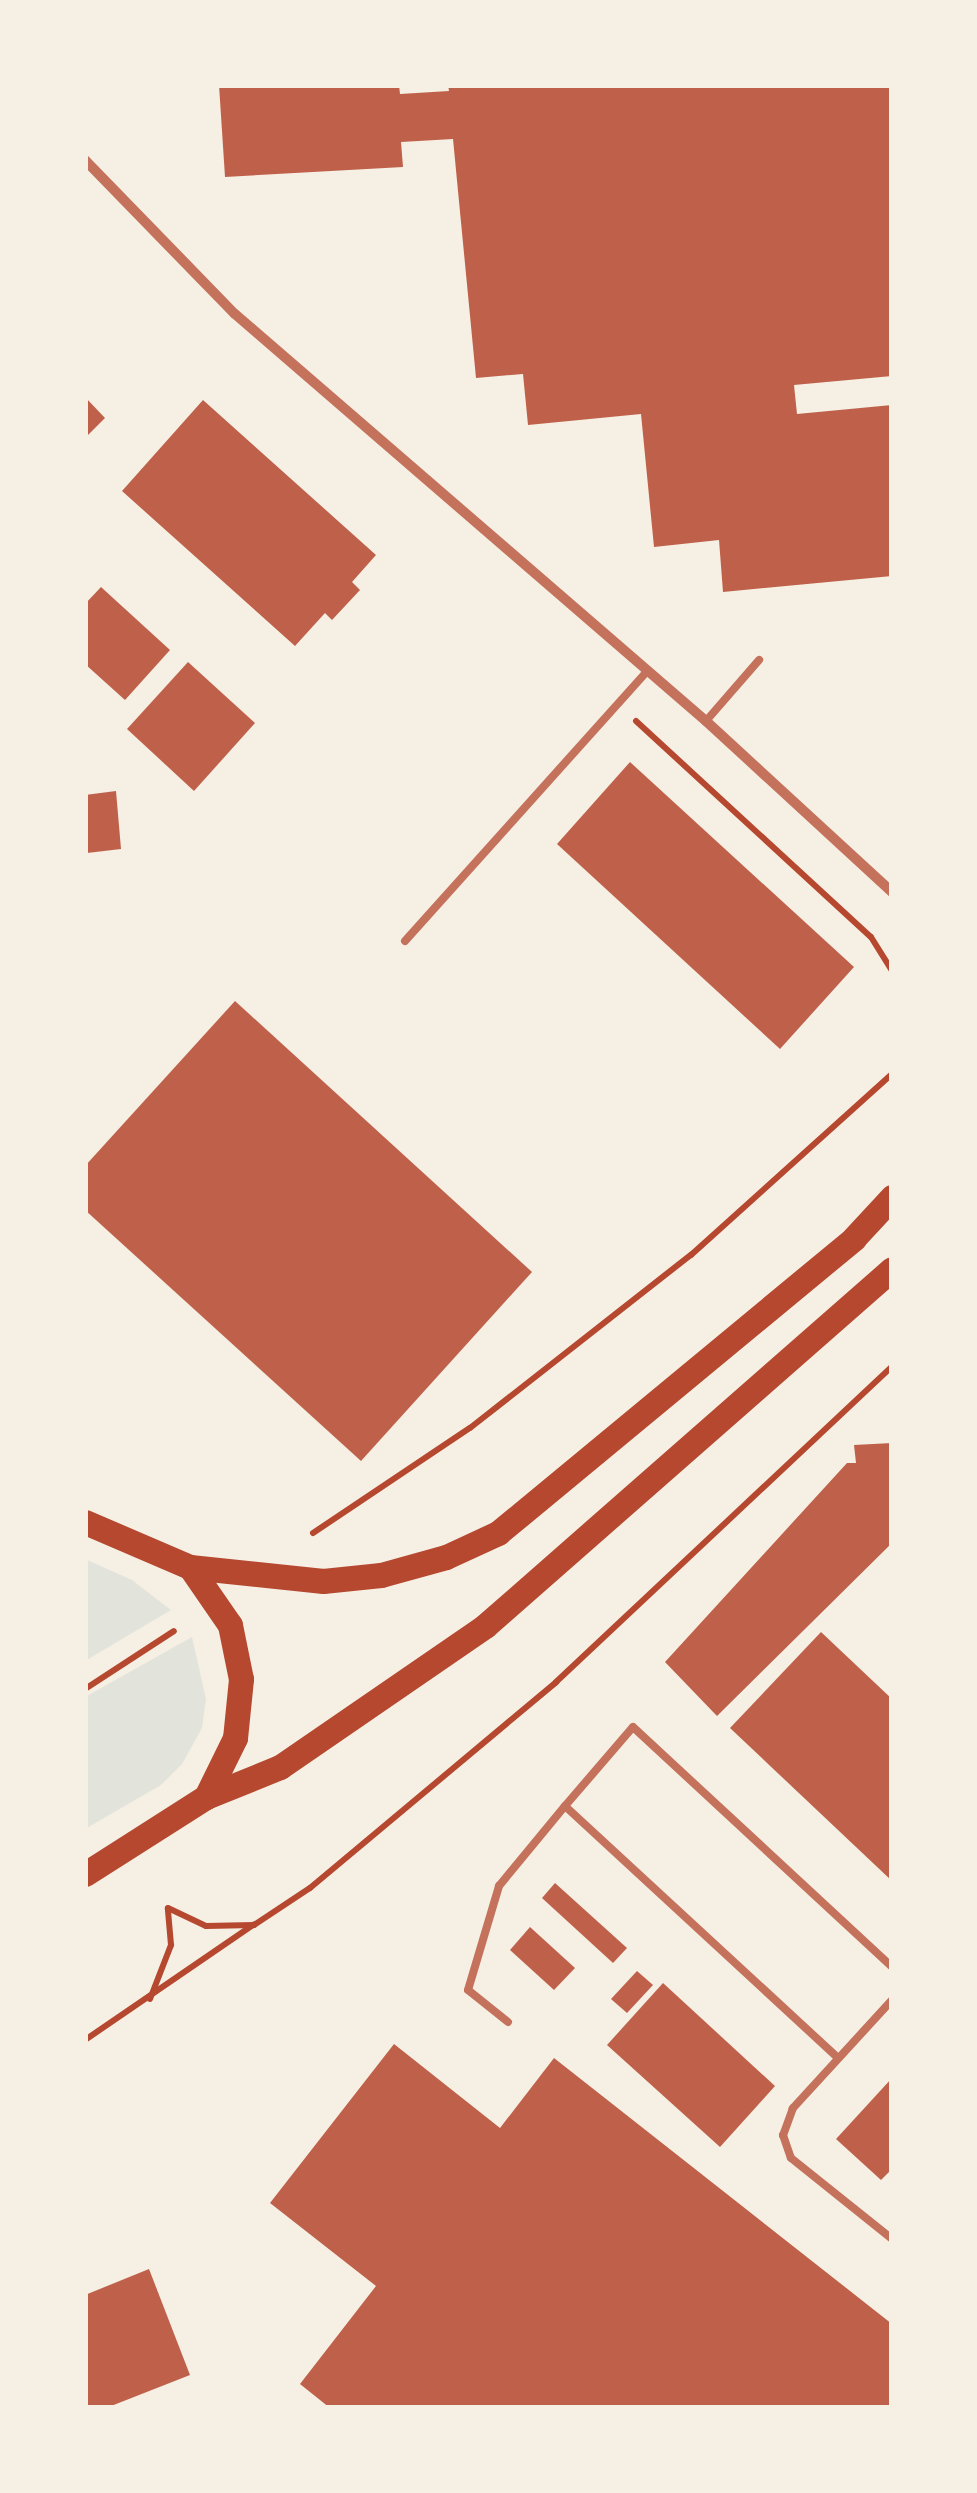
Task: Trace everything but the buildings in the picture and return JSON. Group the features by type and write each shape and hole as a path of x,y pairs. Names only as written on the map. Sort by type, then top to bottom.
{"main road":[{"path":"85,1522 190,1566 324,1580 381,1576 498,1533 854,1238 892,1197"},
{"path":"85,1874 206,1797 280,1767 485,1626 890,1272"},
{"path":"190,1566 230,1625 241,1679 235,1738 206,1797"}],"street":[{"path":"85,160 235,314 706,721 892,892"}],"lane":[{"path":"706,721 758,660"},
{"path":"405,941 647,672"},
{"path":"508,2022 468,1990 499,1886 634,1728 892,1966"},
{"path":"565,1806 837,2057"},
{"path":"892,2000 794,2108 783,2135 791,2158 892,2239"}],"path":[{"path":"617,705 870,938 892,970"},
{"path":"312,1533 470,1428 676,1266 892,1074"},
{"path":"85,2040 310,1888 556,1682 892,1366"},
{"path":"85,1689 174,1631"},
{"path":"150,1998 172,1945 168,1908 206,1926 254,1924"}],"shaded area":[{"path":"85,1559 132,1580 171,1610 85,1661"},
{"path":"192,1637 206,1699 202,1728 182,1764 161,1785 85,1829 85,1697"}]}
